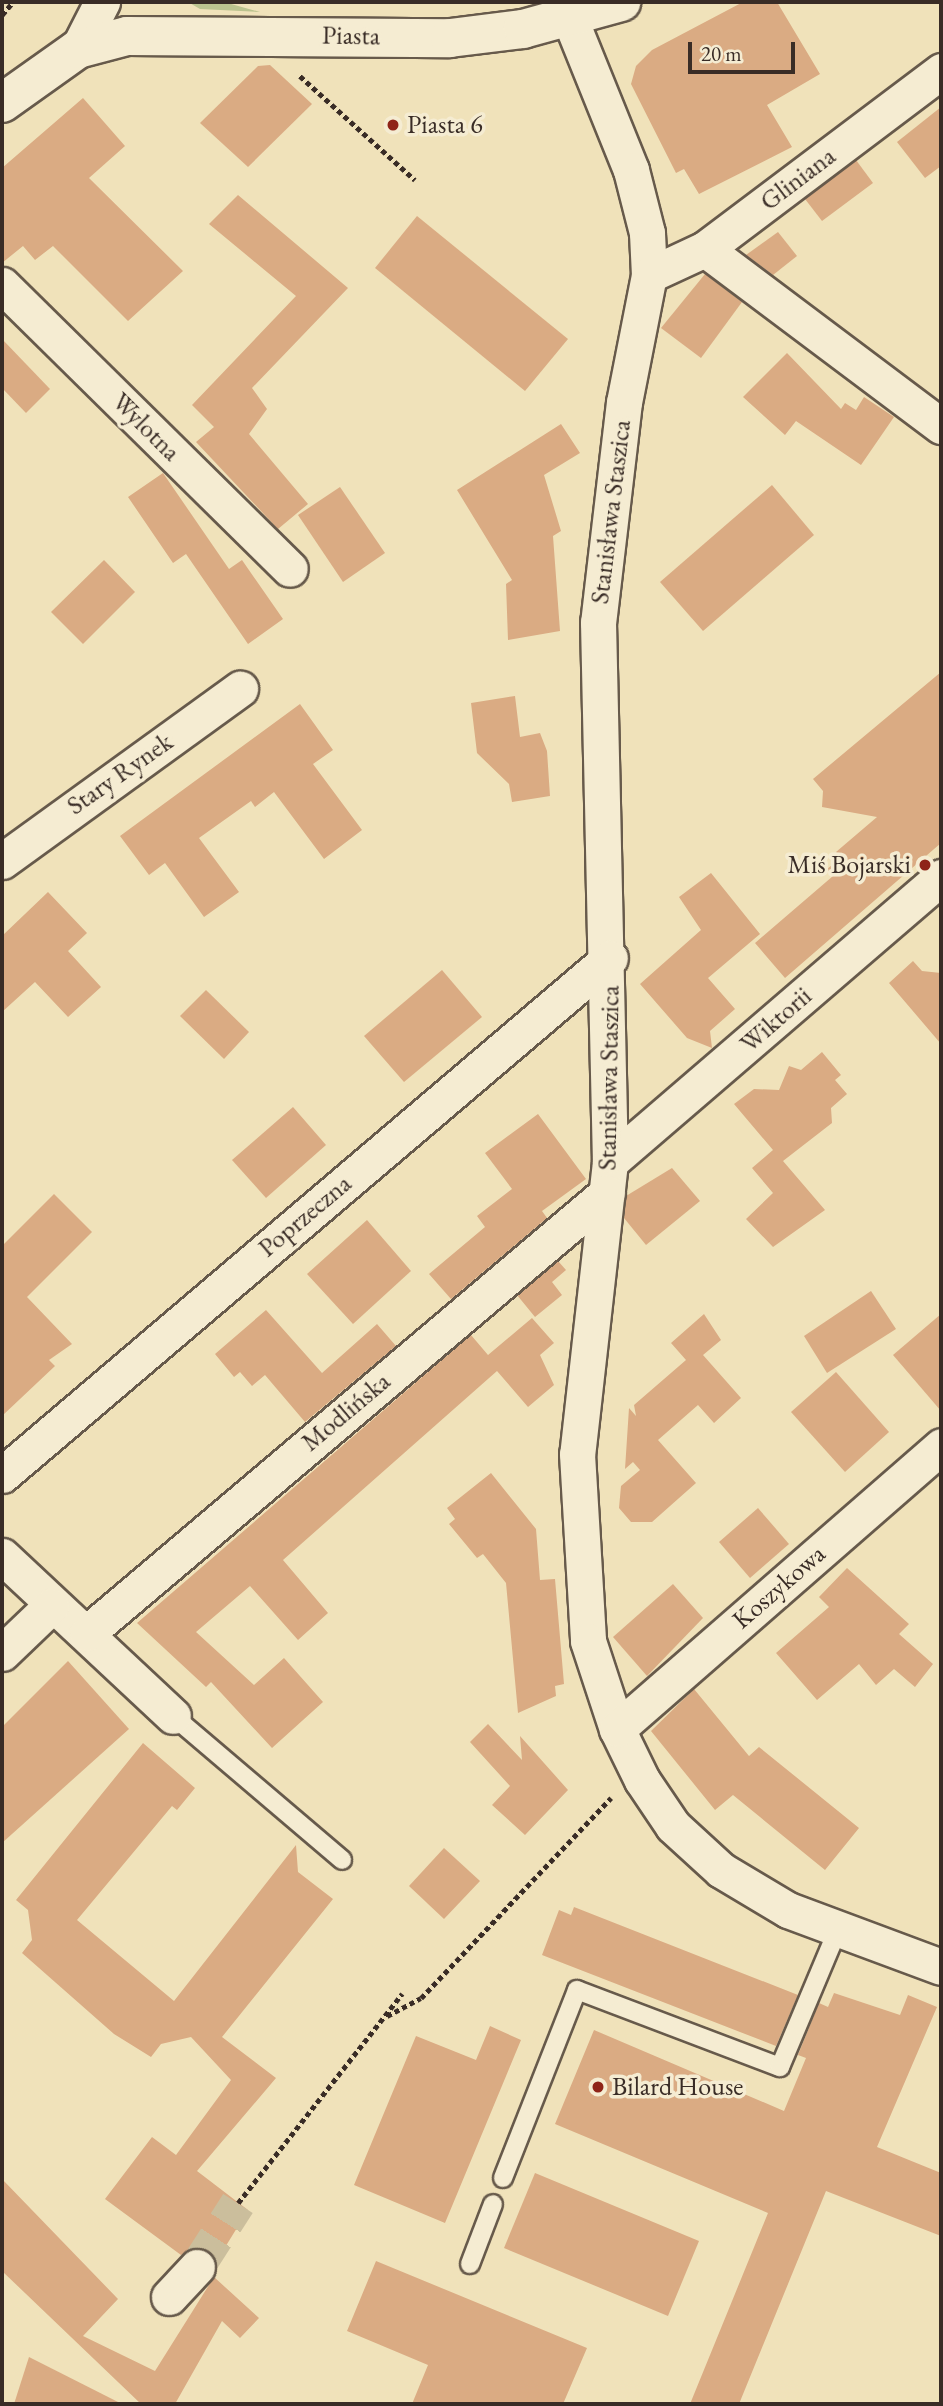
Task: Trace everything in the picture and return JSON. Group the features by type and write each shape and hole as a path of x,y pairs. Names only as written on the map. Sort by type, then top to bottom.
{"street":[{"path":"2,103 78,49 102,2"},
{"name":"Piasta","path":"78,49 164,34 450,38 570,19 621,2"},
{"name":"Stanisława Staszica","path":"570,19 631,170 647,233 649,275 624,402 598,622 610,958 608,1178 577,1454 588,1641 617,1728 673,1826 721,1870 788,1910 941,1967"},
{"name":"Gliniana","path":"649,275 705,249 941,71"},
{"path":"705,249 941,426"},
{"name":"Wylotna","path":"2,285 290,569"},
{"name":"Stary Rynek","path":"2,861 240,689"},
{"name":"Wiktorii","path":"608,1178 941,877"},
{"name":"Poprzeczna","path":"2,1475 610,958"},
{"name":"Modlińska","path":"87,1633 608,1178"},
{"name":"Koszykowa","path":"617,1728 941,1446"},
{"path":"2,1556 51,1606 87,1633 173,1716"},
{"path":"2,1653 51,1606"},
{"path":"169,2297 197,2267"}],"lane":[{"path":"173,1716 342,1860"},
{"path":"503,2178 578,1990 780,2067 838,1929"},
{"path":"470,2264 493,2204"}],"path":[{"path":"2,15 13,2"},
{"path":"294,70 415,180"},
{"path":"387,2016 421,1998 621,1790"},
{"path":"238,2203 402,1994"}],"green space":[{"path":"188,2 224,2 260,12 200,9"}],"building":[{"path":"743,2 777,2 820,74 767,105 792,147 699,194 684,169 676,173 631,84 636,66 652,50"},
{"path":"270,65 312,104 248,167 200,123 258,66"},
{"path":"83,98 125,146 89,178 183,271 128,321 53,246 35,260 23,246 2,263 2,168"},
{"path":"941,107 941,166 925,178 897,142"},
{"path":"856,160 873,183 822,221 805,199"},
{"path":"238,195 348,288 252,388 267,409 249,434 308,504 278,529 196,442 214,427 192,405 296,296 209,224"},
{"path":"417,216 568,339 525,391 375,268"},
{"path":"778,232 797,256 773,275 746,255"},
{"path":"705,274 742,302 701,358 661,328"},
{"path":"2,339 50,389 26,413 2,388"},
{"path":"787,353 841,409 845,403 856,410 864,397 894,417 861,465 796,421 785,435 743,397"},
{"path":"561,424 580,453 544,475 561,531 553,536 560,631 508,640 506,584 512,580 457,490"},
{"path":"163,473 229,569 242,560 283,619 248,644 186,554 173,563 128,497"},
{"path":"772,485 814,535 703,631 660,582"},
{"path":"340,487 385,553 343,582 298,515"},
{"path":"104,560 135,592 83,644 51,612"},
{"path":"941,672 941,843 785,978 755,943 833,876 827,869 841,858 836,852 877,817 822,807 823,791 813,779"},
{"path":"515,696 520,737 540,733 547,751 550,796 512,802 509,784 477,753 471,703"},
{"path":"300,704 333,750 313,764 362,830 324,859 274,792 255,807 251,801 199,838 239,892 204,917 165,863 149,875 120,836"},
{"path":"711,873 760,934 708,978 735,1009 710,1031 712,1048 687,1038 640,984 701,930 679,897"},
{"path":"48,892 87,933 68,951 101,987 68,1017 35,982 2,1012 2,936"},
{"path":"913,961 922,971 941,973 941,1044 889,983"},
{"path":"442,970 482,1017 404,1082 364,1036"},
{"path":"206,990 249,1032 224,1059 180,1016"},
{"path":"822,1052 841,1075 835,1080 847,1094 831,1108 832,1123 783,1161 825,1210 773,1247 746,1219 773,1193 752,1168 773,1150 734,1104 754,1089 779,1090 789,1066 801,1070"},
{"path":"293,1107 326,1145 266,1198 232,1160"},
{"path":"538,1114 586,1179 542,1211 547,1218 451,1299 429,1274 485,1227 477,1216 512,1189 485,1153"},
{"path":"672,1168 700,1201 646,1245 624,1218 626,1196"},
{"path":"54,1194 92,1232 27,1297 72,1344 49,1360 55,1366 2,1416 2,1246"},
{"path":"367,1220 411,1271 353,1324 307,1274"},
{"path":"558,1261 566,1270 552,1282 562,1295 535,1317 517,1295"},
{"path":"871,1291 896,1329 827,1373 804,1336"},
{"path":"266,1310 322,1373 377,1324 396,1346 305,1422 265,1375 252,1386 240,1372 234,1377 215,1354"},
{"path":"704,1314 721,1340 703,1355 741,1398 714,1423 698,1405 658,1440 696,1483 652,1522 631,1522 619,1508 621,1486 640,1470 633,1462 625,1469 629,1408 636,1416 634,1405 686,1360 671,1343"},
{"path":"941,1314 941,1411 893,1355"},
{"path":"532,1318 554,1343 540,1355 554,1385 528,1407 497,1371 283,1560 328,1613 298,1640 250,1586 196,1632 254,1685 284,1658 323,1702 272,1748 211,1682 206,1687 137,1623 471,1335 488,1355"},
{"path":"836,1372 889,1432 845,1472 791,1412"},
{"path":"491,1473 536,1529 540,1580 555,1579 564,1684 555,1686 556,1696 518,1713 506,1583 483,1554 477,1558 449,1524 455,1519 447,1508"},
{"path":"758,1508 789,1544 750,1578 719,1542"},
{"path":"847,1568 909,1624 899,1634 933,1664 915,1687 894,1669 876,1685 859,1664 817,1700 776,1653 829,1607 819,1597"},
{"path":"673,1584 703,1618 647,1676 613,1637"},
{"path":"68,1661 129,1729 2,1843 2,1727"},
{"path":"694,1689 749,1756 759,1747 859,1828 825,1870 733,1795 715,1810 651,1731"},
{"path":"488,1724 522,1760 520,1736 568,1790 525,1835 492,1805 510,1786 470,1742"},
{"path":"143,1743 195,1788 177,1810 172,1806 77,1920 174,2001 296,1845 298,1872 333,1899 222,2037 276,2078 197,2171 248,2210 216,2262 201,2247 181,2255 105,2199 152,2137 176,2155 231,2080 191,2037 161,2044 151,2057 114,2034 22,1953 32,1940 28,1910 16,1900"},
{"path":"444,1848 480,1881 444,1919 409,1886"},
{"path":"574,1907 798,1995 776,2046 542,1955 559,1910 571,1915"},
{"path":"834,1993 900,2015 908,1995 937,2007 877,2147 941,2173 941,2236 826,2191 739,2404 690,2404 768,2213 555,2124 594,2030 784,2111 806,2058 798,2055 819,2003 828,2007"},
{"path":"490,2026 521,2040 445,2223 354,2185 416,2036 476,2060"},
{"path":"535,2173 699,2241 668,2316 504,2248"},
{"path":"2,2179 118,2299 83,2336 155,2371 214,2277 259,2318 240,2338 222,2321 175,2404 141,2404 2,2271"},
{"path":"376,2261 587,2348 563,2404 412,2404 428,2365 347,2331"},
{"path":"29,2357 122,2404 14,2404"}],"tunnel":[{"path":"197,2267 238,2203"}],"place":[{"name":"Piasta 6","path":"393,125"},
{"name":"Miś Bojarski","path":"925,865"},
{"name":"Bilard House","path":"598,2087"}]}
